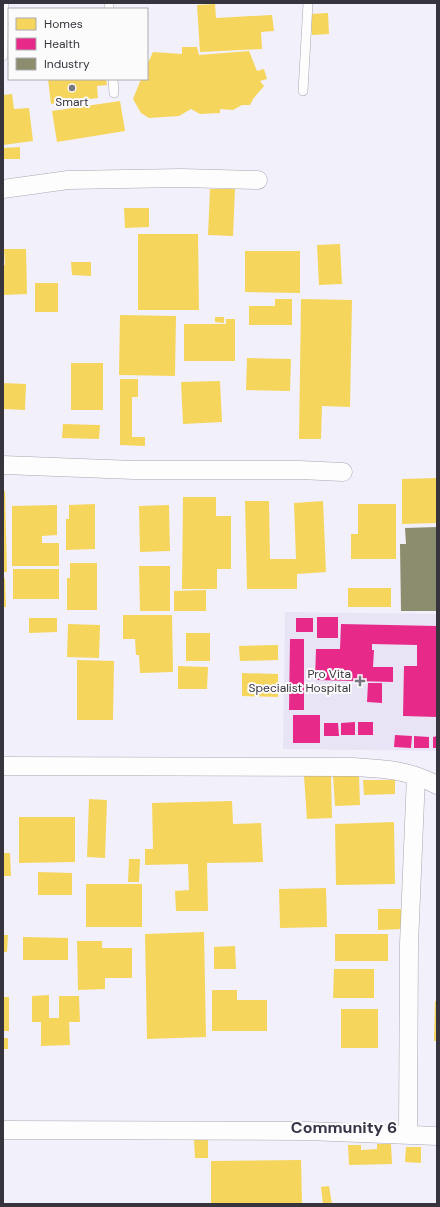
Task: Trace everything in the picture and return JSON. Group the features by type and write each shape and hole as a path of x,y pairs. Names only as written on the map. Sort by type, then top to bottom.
{"street":[{"path":"3,189 68,180 181,178 258,180"},
{"path":"3,465 134,470 300,470 343,472"},
{"path":"3,766 354,767 396,770 416,776 437,785"},
{"path":"408,1134 410,944 416,776"},
{"path":"3,1130 307,1131 437,1136"}],"lane":[{"path":"3,56 4,3"},
{"path":"303,91 308,3"},
{"path":"113,80 114,93"}],"shaded area":[{"name":"Pro Vita Specialist Hospital","path":"285,612 437,614 437,751 283,749"}],"building: Homes":[{"path":"215,4 216,18 272,15 274,31 261,32 262,49 200,52 197,5"},
{"path":"328,13 329,34 312,35 310,14"},
{"path":"182,47 197,47 199,55 249,51 257,71 264,69 267,79 260,81 264,86 250,105 242,105 233,110 220,109 220,113 200,114 191,109 179,116 149,118 141,113 133,99 141,80 148,80 148,63 153,52 182,54"},
{"path":"48,80 106,80 107,85 97,86 98,98 51,104"},
{"path":"12,94 14,109 29,108 33,141 3,145 3,95"},
{"path":"120,101 125,131 57,142 52,111"},
{"path":"20,147 20,159 3,159 3,148"},
{"path":"210,189 235,189 233,236 208,235"},
{"path":"124,208 149,208 149,227 125,228"},
{"path":"138,234 198,234 199,310 138,310"},
{"path":"340,244 342,284 319,285 317,245"},
{"path":"4,249 26,249 27,294 3,295 3,265 5,265"},
{"path":"245,251 300,251 300,293 245,292"},
{"path":"71,262 91,262 91,276 72,275"},
{"path":"35,283 58,283 58,312 35,312"},
{"path":"275,299 292,299 292,325 249,325 249,306 275,306"},
{"path":"301,299 352,300 350,407 322,406 321,439 299,439"},
{"path":"120,315 176,316 175,376 119,375"},
{"path":"215,317 224,317 224,323 215,322"},
{"path":"226,319 235,319 235,361 184,361 184,324 226,324"},
{"path":"247,358 291,359 290,391 246,390"},
{"path":"71,363 103,363 103,410 71,410"},
{"path":"120,379 138,379 138,397 132,397 132,437 145,437 145,446 120,445"},
{"path":"220,381 222,422 183,424 181,382"},
{"path":"3,383 26,384 25,410 3,409"},
{"path":"63,424 100,425 99,439 62,438"},
{"path":"437,478 437,523 402,524 402,479"},
{"path":"3,491 5,491 7,572 3,572"},
{"path":"183,497 216,497 216,516 231,516 231,569 217,569 217,589 182,589"},
{"path":"245,501 269,501 270,559 296,559 294,503 323,501 326,572 297,574 297,589 247,589"},
{"path":"95,504 95,549 66,550 66,519 69,519 69,505"},
{"path":"358,504 396,504 396,559 351,559 351,534 358,534"},
{"path":"57,505 57,535 42,536 42,543 59,543 59,566 12,566 12,506"},
{"path":"169,505 170,551 140,552 139,506"},
{"path":"70,563 97,563 97,610 67,610 67,578 70,578"},
{"path":"139,566 170,566 170,611 140,611"},
{"path":"13,569 59,569 59,599 13,599"},
{"path":"3,578 5,578 6,607 3,607"},
{"path":"348,588 391,588 391,607 348,607"},
{"path":"206,590 206,611 174,611 174,591"},
{"path":"123,615 172,615 173,672 140,673 139,655 136,655 135,639 123,639"},
{"path":"29,618 57,618 57,632 29,633"},
{"path":"68,624 100,625 99,658 67,657"},
{"path":"186,633 210,633 210,661 186,661"},
{"path":"278,645 278,660 240,661 239,646"},
{"path":"77,660 114,661 113,720 77,720"},
{"path":"178,666 208,667 207,689 178,689"},
{"path":"242,673 278,674 278,697 242,696"},
{"path":"331,775 332,818 307,819 304,776"},
{"path":"333,775 359,775 360,805 335,806"},
{"path":"363,780 395,780 395,794 364,795"},
{"path":"89,799 107,800 105,858 87,857"},
{"path":"232,801 233,824 261,823 263,862 207,863 208,911 176,911 175,891 189,890 188,864 145,865 145,849 153,849 152,803"},
{"path":"19,817 75,817 75,862 19,863"},
{"path":"394,822 395,884 336,885 335,824"},
{"path":"3,853 10,853 11,876 3,876"},
{"path":"129,859 140,859 139,882 128,882"},
{"path":"38,872 72,873 72,895 38,895"},
{"path":"86,884 142,884 142,927 86,927"},
{"path":"326,888 327,927 280,928 279,889"},
{"path":"378,909 402,909 402,929 378,930"},
{"path":"204,932 206,1037 147,1039 145,934"},
{"path":"335,934 388,934 388,961 335,961"},
{"path":"3,935 8,935 7,952 3,952"},
{"path":"23,937 68,938 68,960 23,960"},
{"path":"77,941 102,941 102,948 132,948 132,978 105,978 105,989 78,990"},
{"path":"235,946 236,969 214,969 214,947"},
{"path":"334,969 374,969 374,998 333,998"},
{"path":"212,990 237,990 237,1000 267,1000 267,1031 212,1031"},
{"path":"49,995 49,1018 59,1018 59,996 79,996 80,1022 69,1022 70,1045 41,1046 41,1022 32,1022 32,996"},
{"path":"3,997 9,997 9,1031 3,1031"},
{"path":"435,1001 437,1001 437,1041 434,1041"},
{"path":"341,1009 378,1009 378,1048 341,1048"},
{"path":"3,1038 8,1038 8,1049 3,1049"},
{"path":"208,1138 208,1158 195,1158 194,1139"},
{"path":"377,1144 391,1144 392,1164 349,1165 348,1145 361,1145 361,1150 377,1149"},
{"path":"406,1147 421,1147 421,1163 405,1162"},
{"path":"301,1160 302,1204 211,1204 211,1161"},
{"path":"329,1186 332,1204 323,1204 321,1187"}],"building: Health":[{"path":"317,617 338,617 338,638 317,638"},
{"path":"296,618 313,618 313,632 296,632"},
{"path":"341,624 437,626 437,717 403,716 404,666 417,666 417,645 372,644 372,650 374,650 373,667 393,667 393,682 315,680 316,649 340,649"},
{"path":"290,639 304,639 304,710 289,710"},
{"path":"368,683 382,683 382,703 367,702"},
{"path":"293,715 320,715 320,743 293,743"},
{"path":"355,722 355,735 341,735 341,723"},
{"path":"358,722 373,722 373,735 358,735"},
{"path":"324,723 338,723 339,736 324,736"},
{"path":"395,735 412,736 411,748 394,747"},
{"path":"414,736 429,737 429,748 414,748"},
{"path":"437,736 437,748 433,748 433,737"}],"building: Industry":[{"path":"437,527 437,611 401,611 400,544 406,544 405,528"}],"place":[{"name":"Smart","path":"72,88"},
{"name":"Pro Vita Specialist Hospital","path":"360,681"}],"district":[{"name":"Community 6","path":"344,1127"}]}
